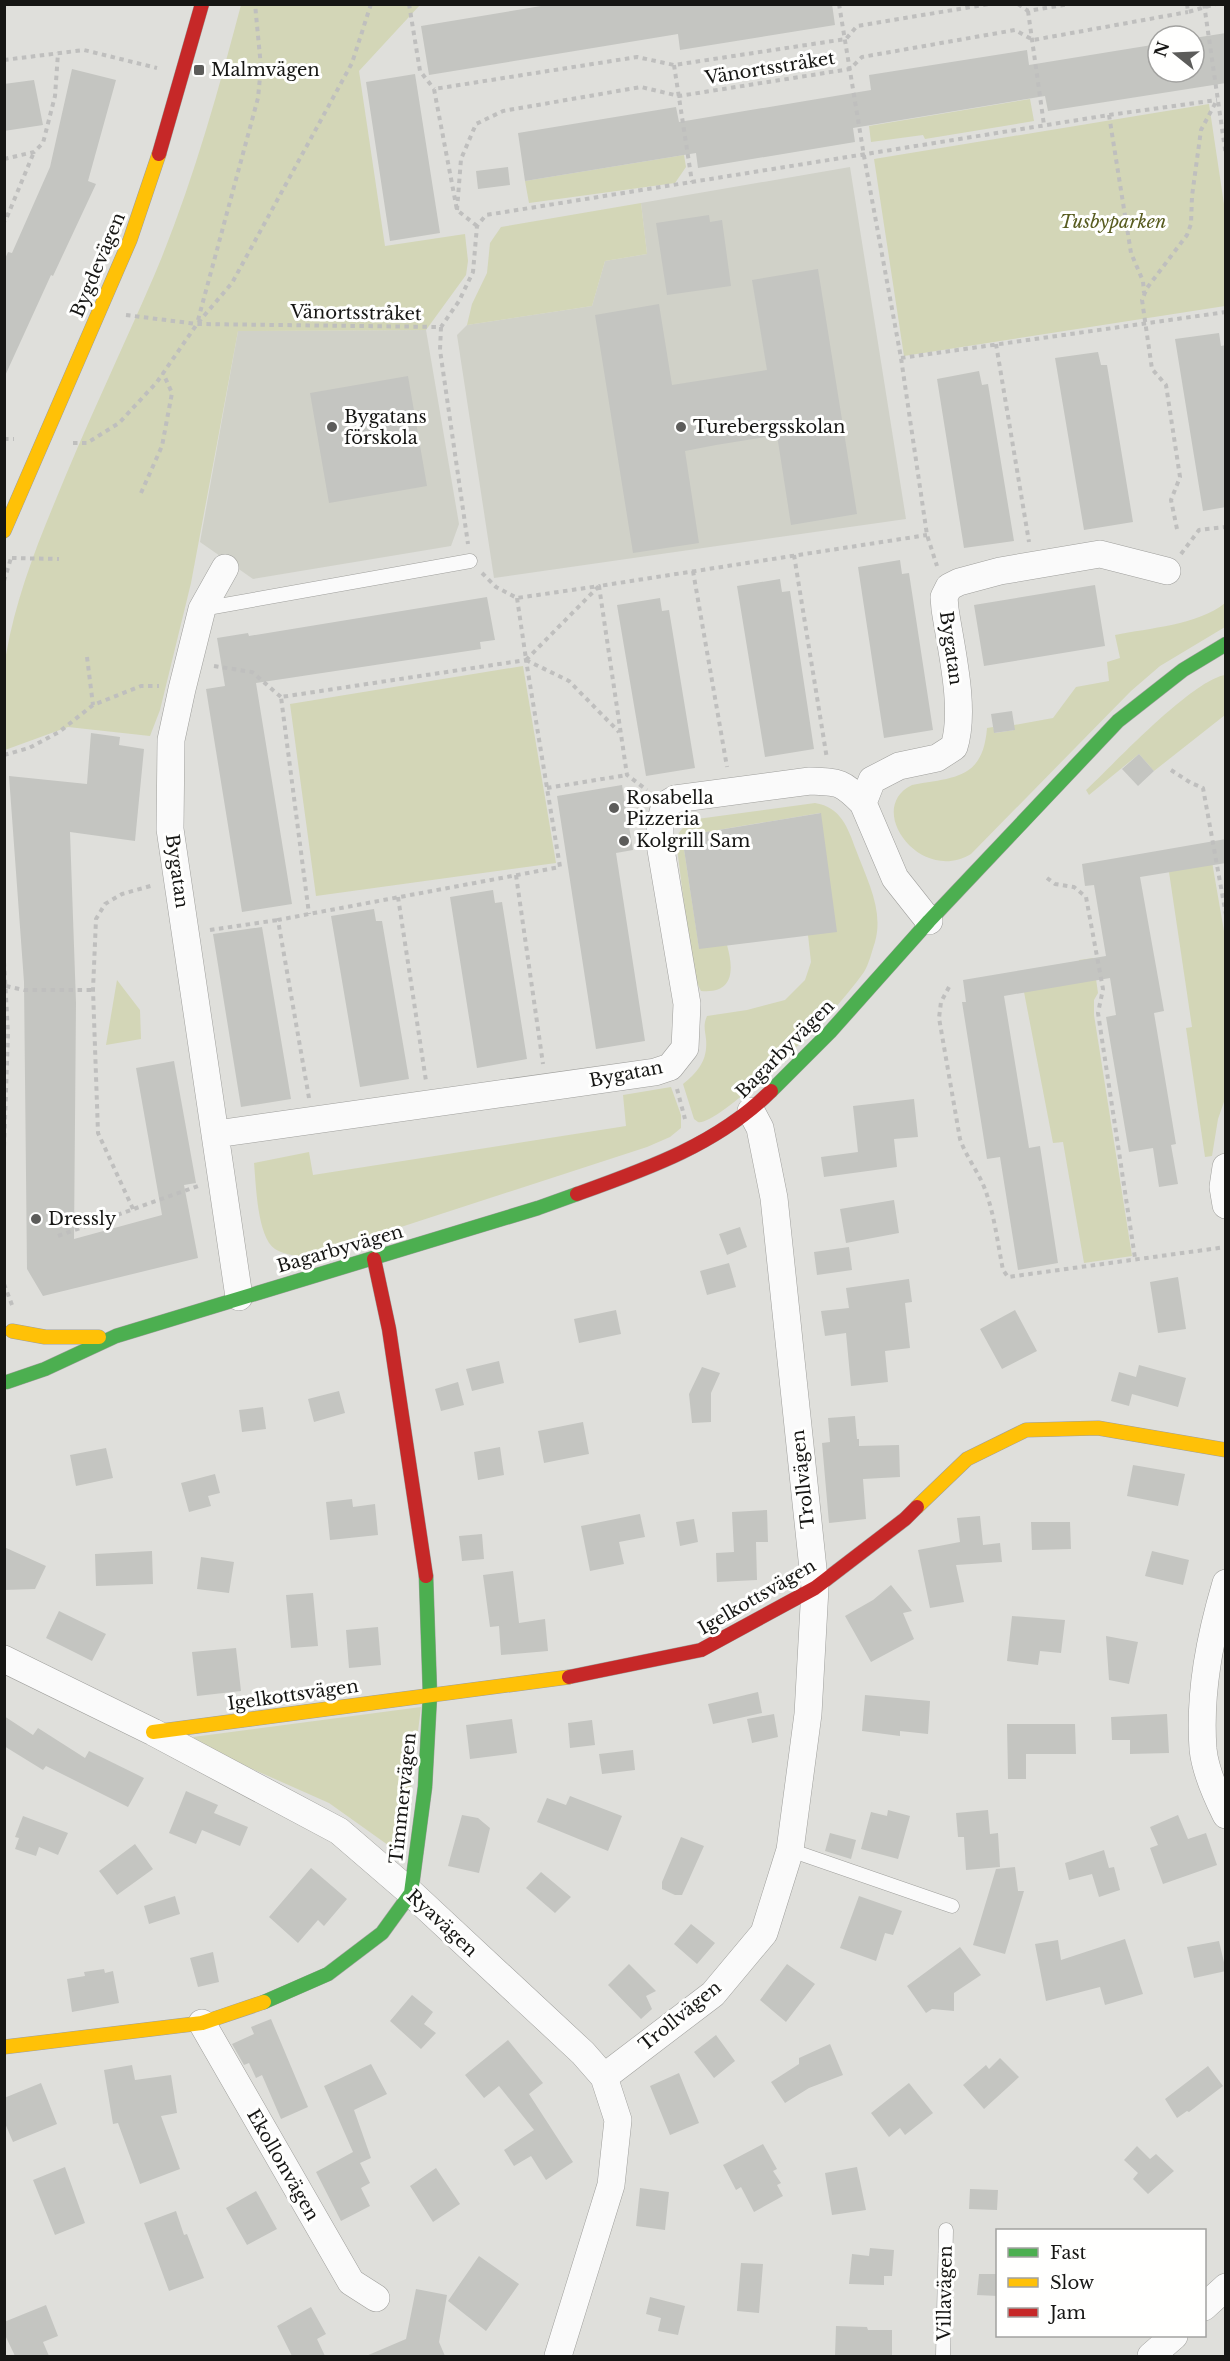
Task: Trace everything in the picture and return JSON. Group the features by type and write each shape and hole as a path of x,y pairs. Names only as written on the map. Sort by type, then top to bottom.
{"street":[{"name":"Bygdevägen","path":"4,531 130,240 160,152 202,4"},
{"name":"Bygatan","path":"863,803 872,780 899,766 937,758 954,747 959,731 958,699 944,597 949,587 1000,571 1100,554 1167,571"},
{"name":"Bygatan","path":"225,568 202,609 171,740 170,829 239,1297"},
{"name":"Bagarbyvägen","path":"6,1385 116,1336 538,1208 652,1167 696,1145 752,1111 830,1032 929,921 1118,721 1183,670 1226,644"},
{"path":"665,805 675,799 810,781 832,782 846,786 863,803 896,878 929,921"},
{"name":"Bygatan","path":"216,1134 670,1067 685,1047 687,1004 660,844 660,823 665,805"},
{"name":"Trollvägen","path":"604,2077 713,1994 764,1933 790,1850 808,1714 815,1588 774,1198 760,1128 752,1111"},
{"path":"1226,1167 1223,1187 1226,1205"},
{"name":"Timmervägen","path":"4,2047 201,2023 254,2006 328,1974 382,1933 411,1893 425,1787 430,1695 426,1564 389,1329 374,1259"},
{"path":"8,1326 12,1349"},
{"name":"Bagarbyvägen","path":"8,1326 31,1337 51,1339 116,1336"},
{"path":"6,1385 11,1366"},
{"name":"Igelkottsvägen","path":"153,1732 581,1675 701,1650 815,1588 905,1519 967,1459 1026,1430 1098,1428 1226,1450"},
{"path":"1226,1583 1215,1618 1205,1673 1203,1750 1216,1796 1226,1815"},
{"name":"Ryavägen","path":"4,1659 153,1732 339,1831 411,1893 583,2053 604,2077 618,2120 611,2185 560,2356"},
{"name":"Ekollonvägen","path":"201,2023 351,2282 376,2298"},
{"path":"1206,2305 1226,2287"},
{"path":"1151,2356 1173,2337"}],"lane":[{"path":"202,609 470,561"},
{"path":"790,1850 952,1906"},
{"name":"Villavägen","path":"944,2356 946,2230"}],"path":[{"path":"197,324 258,98 261,67 255,4"},
{"path":"66,442 87,443 119,423 163,373 197,324 232,283 352,63 371,4"},
{"path":"409,4 420,71 434,89 457,210 477,226 486,215 1217,99"},
{"path":"839,4 901,358 927,535 940,574 949,587"},
{"name":"Vänortsstråket","path":"434,89 637,57 674,65 846,39 856,26 989,4"},
{"path":"1018,4 1028,10 1069,4"},
{"path":"1187,4 1188,12"},
{"name":"Vänortsstråket","path":"457,210 461,159 476,124 502,111 641,87 679,96 850,69 862,57 1015,30 1032,40 1188,12 1216,4"},
{"path":"1204,7 1226,156"},
{"path":"1028,10 1044,125"},
{"path":"4,60 84,50 163,70"},
{"path":"4,222 33,152 43,143 55,96 58,53"},
{"path":"674,65 692,182"},
{"path":"1178,529 1172,500 1180,477 1166,385 1152,369 1142,300 1144,293 1187,235 1191,224 1192,196 1201,130 1217,99"},
{"path":"1109,115 1131,253 1143,281 1144,293"},
{"path":"1220,117 1226,116"},
{"path":"4,159 33,152"},
{"name":"Vänortsstråket","path":"120,314 197,324 441,327 459,301 473,272 477,226"},
{"path":"901,358 1226,312"},
{"path":"441,327 441,350 470,561 496,587 517,598 927,535"},
{"path":"996,344 1031,553"},
{"path":"141,493 162,446 172,393 163,373"},
{"path":"4,439 15,440"},
{"path":"1167,571 1199,531 1226,527"},
{"path":"794,555 828,764"},
{"path":"11,558 59,559"},
{"path":"693,571 729,777"},
{"path":"526,660 599,586"},
{"path":"599,586 627,775 665,805"},
{"path":"199,932 278,920 560,867 517,598"},
{"path":"87,657 93,705"},
{"path":"281,697 526,660 569,681 620,733"},
{"path":"205,664 252,672 281,697 309,914"},
{"path":"4,755 29,748 59,732 93,705 141,686 164,687"},
{"path":"1171,770 1203,789 1226,915"},
{"path":"547,788 627,775"},
{"path":"516,875 544,1070"},
{"path":"1047,878 1055,884 1074,887 1086,897 1103,989 1098,1013 1135,1258"},
{"path":"133,1209 98,1133 93,990 96,919 105,904 113,899 122,894 157,884"},
{"path":"398,897 426,1088"},
{"path":"278,920 311,1105"},
{"path":"4,962 8,1033 4,1148"},
{"path":"6,986 24,990 93,990"},
{"path":"949,987 941,1002 939,1018 960,1139 966,1155 979,1174 987,1195 1003,1270 1008,1277 1226,1247"},
{"path":"676,1085 688,1129"},
{"path":"58,1236 205,1184"}],"shaded area":[{"name":"Turebergsskolan","path":"850,167 906,519 494,578 457,335 467,325 592,306 605,261 647,254 641,203"},
{"name":"Bygatans förskola","path":"426,330 459,524 451,546 253,579 200,542 238,331"}],"green space":[{"path":"241,5 420,5 359,71 385,246 465,234 468,261 466,275 426,330 238,331 191,583 160,710 150,736 68,727 5,750 4,666 14,616 26,578 66,475 154,276 180,210"},
{"path":"1030,99 1034,121 925,139 923,135 871,142 869,126"},
{"name":"Tusbyparken","path":"1209,104 1225,211 1225,306 904,356 874,159"},
{"path":"684,155 686,167 675,183 529,203 525,181"},
{"path":"641,203 647,254 605,261 592,306 467,325 472,304 487,273 490,243 501,227"},
{"path":"1225,603 1225,627 1160,666 1131,691 971,854 952,861 934,860 917,852 904,840 896,825 894,810 899,796 912,785 953,777 973,767 980,758 987,728 993,727 995,733 1014,730 1014,725 1053,718 1076,687 1109,681 1107,662 1120,658 1115,635 1187,621"},
{"path":"523,666 556,863 316,896 290,704"},
{"path":"1225,675 1225,715 1154,771 1139,754 1089,795 1086,790 1173,707 1210,681"},
{"path":"815,803 831,809 842,820 850,834 873,895 877,930 869,961 866,969 830,1014 786,1057 724,1110 708,1120 698,1122 694,1119 683,1084 693,1075 704,1059 707,1016 747,1010 785,1000 805,980 811,962 808,935 820,813 682,836 699,948 727,945 731,963 731,971 726,984 712,991 701,991 693,975 677,836 684,827 697,819"},
{"path":"1210,850 1226,943 1225,1099 1218,1119 1212,1156 1205,1157 1186,1028 1192,1027 1169,872"},
{"path":"1093,958 1098,993 1094,1000 1094,1015 1132,1256 1084,1263 1063,1142 1053,1143 1024,992 1082,982 1079,960"},
{"path":"117,980 140,1010 141,1039 106,1045"},
{"path":"671,1087 681,1115 681,1128 670,1137 647,1147 312,1256 293,1255 279,1251 269,1243 264,1233 258,1209 254,1163 309,1152 313,1175 626,1126 623,1095"},
{"path":"421,1707 407,1822 395,1850 329,1803 203,1747 193,1737"}],"building":[{"path":"553,4 832,4 835,25 680,50 678,34 429,75 421,26"},
{"path":"1226,33 1226,83 1048,111 1045,96 853,128 855,142 698,168 696,153 525,181 518,133 676,107 679,122 871,90 869,75 1027,50 1029,65 1146,46 1146,84 1206,84 1206,36"},
{"path":"72,69 116,80 88,181 96,184 4,378 4,261 8,252 12,253 50,167"},
{"path":"415,74 440,233 390,241 366,82"},
{"path":"34,80 43,125 4,131 4,84"},
{"path":"508,167 510,185 478,189 476,171"},
{"path":"709,215 710,222 722,220 731,286 667,295 656,223"},
{"path":"818,269 857,514 791,525 777,435 716,445 685,451 699,543 633,553 595,315 659,304 672,385 767,370 752,280"},
{"path":"1219,333 1221,346 1226,345 1226,507 1203,511 1175,339"},
{"path":"1098,352 1101,365 1107,365 1133,522 1084,530 1055,358"},
{"path":"979,371 982,385 988,384 1014,541 964,548 937,379"},
{"path":"408,376 427,486 329,503 310,393"},
{"path":"900,560 902,574 909,573 933,730 884,738 858,567"},
{"path":"780,579 782,592 790,591 814,749 765,757 737,586"},
{"path":"1095,585 1105,646 984,666 974,605"},
{"path":"487,597 495,640 480,642 481,649 256,683 292,904 242,912 206,689 225,686 217,638 248,633 249,636"},
{"path":"660,598 662,611 669,610 695,768 646,776 617,605"},
{"path":"1012,711 1015,730 994,733 991,714"},
{"path":"91,733 120,737 119,745 144,749 135,841 70,832 76,1003 74,1239 162,1215 136,1068 174,1061 196,1183 184,1185 198,1258 43,1296 27,1269 24,982 9,776 87,784"},
{"path":"1139,754 1154,771 1138,786 1122,769"},
{"path":"622,785 633,850 616,853 645,1041 596,1049 557,796"},
{"path":"821,813 837,932 699,949 682,836"},
{"path":"1226,839 1226,863 1140,877 1164,1011 1154,1013 1176,1144 1171,1145 1178,1184 1159,1187 1153,1148 1129,1152 1106,1017 1116,1015 1110,978 1004,996 1029,1148 1040,1146 1058,1263 1018,1270 1000,1157 987,1159 962,1002 966,1002 963,980 1106,956 1094,885 1085,886 1082,864"},
{"path":"493,890 495,903 502,902 527,1059 477,1068 450,897"},
{"path":"374,909 376,921 382,921 409,1079 360,1087 331,916"},
{"path":"262,927 291,1099 241,1107 213,934"},
{"path":"914,1099 918,1137 894,1139 897,1167 824,1177 821,1157 858,1152 853,1106"},
{"path":"894,1200 899,1233 846,1243 840,1209"},
{"path":"740,1227 747,1247 727,1255 719,1234"},
{"path":"849,1247 852,1270 817,1275 814,1252"},
{"path":"729,1263 736,1287 707,1295 700,1271"},
{"path":"1178,1277 1186,1329 1158,1333 1150,1282"},
{"path":"909,1279 912,1302 905,1303 910,1348 885,1351 888,1382 851,1386 846,1333 825,1336 821,1311 849,1308 846,1288"},
{"path":"616,1310 621,1334 579,1343 574,1319"},
{"path":"1015,1310 1037,1351 1002,1369 980,1329"},
{"path":"499,1361 504,1383 472,1391 466,1369"},
{"path":"1139,1365 1186,1378 1178,1407 1132,1394 1129,1406 1111,1401 1119,1372 1136,1377"},
{"path":"702,1367 720,1373 711,1393 711,1422 692,1423 689,1394"},
{"path":"458,1382 464,1405 441,1411 435,1389"},
{"path":"339,1391 345,1413 314,1422 308,1399"},
{"path":"263,1407 266,1429 242,1432 239,1410"},
{"path":"855,1416 859,1446 899,1445 900,1477 863,1479 866,1519 829,1523 822,1443 830,1442 828,1418"},
{"path":"583,1422 589,1454 544,1463 538,1431"},
{"path":"500,1447 504,1475 478,1480 474,1452"},
{"path":"106,1448 113,1478 76,1486 70,1455"},
{"path":"1133,1465 1185,1474 1178,1506 1127,1496"},
{"path":"215,1474 220,1493 208,1496 211,1506 189,1512 181,1483"},
{"path":"352,1499 353,1507 375,1504 378,1535 330,1540 326,1502"},
{"path":"767,1510 768,1542 756,1542 757,1580 717,1582 716,1553 734,1552 732,1512"},
{"path":"640,1514 645,1537 619,1542 624,1564 590,1571 581,1526"},
{"path":"980,1516 983,1545 1000,1543 1002,1562 956,1565 964,1602 930,1608 918,1550 960,1542 957,1518"},
{"path":"694,1519 698,1542 680,1546 676,1522"},
{"path":"1031,1522 1070,1522 1071,1549 1032,1550"},
{"path":"482,1534 484,1559 462,1561 459,1536"},
{"path":"4,1547 46,1566 35,1589 4,1590"},
{"path":"152,1551 153,1584 96,1586 95,1554"},
{"path":"1152,1551 1189,1560 1183,1585 1145,1576"},
{"path":"201,1557 234,1562 229,1593 197,1589"},
{"path":"513,1571 519,1623 545,1619 548,1651 501,1655 499,1626 490,1627 483,1575"},
{"path":"891,1585 912,1611 903,1613 914,1639 871,1662 845,1616 873,1600"},
{"path":"313,1593 318,1646 291,1648 286,1595"},
{"path":"59,1611 106,1634 92,1661 46,1638"},
{"path":"1012,1616 1065,1620 1061,1653 1040,1651 1038,1665 1007,1661"},
{"path":"378,1627 381,1665 349,1668 346,1630"},
{"path":"1106,1636 1138,1642 1129,1684 1109,1680"},
{"path":"236,1648 241,1691 197,1696 192,1652"},
{"path":"758,1692 762,1713 713,1724 708,1704"},
{"path":"865,1695 930,1701 928,1734 900,1731 900,1736 862,1731"},
{"path":"774,1714 778,1737 752,1743 747,1719"},
{"path":"1167,1714 1169,1753 1130,1754 1130,1740 1112,1740 1111,1717"},
{"path":"4,1716 33,1735 38,1728 85,1758 89,1751 144,1778 128,1807 46,1766 43,1770 4,1746"},
{"path":"512,1719 517,1753 470,1759 466,1725"},
{"path":"592,1720 595,1745 570,1748 568,1723"},
{"path":"1007,1724 1075,1724 1076,1754 1026,1754 1026,1779 1008,1779"},
{"path":"633,1750 635,1770 602,1774 599,1754"},
{"path":"186,1791 218,1805 214,1813 248,1827 240,1846 202,1830 196,1844 169,1833"},
{"path":"570,1796 622,1816 608,1851 537,1822 547,1798 566,1805"},
{"path":"888,1810 910,1816 898,1859 861,1849 871,1812 887,1816"},
{"path":"988,1810 990,1834 998,1833 1000,1867 966,1870 964,1837 958,1837 956,1813"},
{"path":"462,1815 478,1818 490,1828 479,1873 448,1866"},
{"path":"1178,1815 1188,1839 1206,1833 1217,1865 1163,1884 1150,1848 1158,1845 1150,1827"},
{"path":"23,1816 68,1833 58,1855 39,1847 36,1856 15,1849 19,1838 15,1837"},
{"path":"830,1833 856,1840 851,1859 825,1851"},
{"path":"681,1837 704,1846 682,1895 675,1895 662,1889 662,1882"},
{"path":"135,1844 153,1869 117,1895 99,1871"},
{"path":"1104,1850 1109,1868 1114,1867 1120,1890 1099,1897 1092,1874 1069,1880 1065,1863"},
{"path":"1015,1867 1018,1891 1024,1891 1005,1954 973,1945 996,1869"},
{"path":"311,1868 347,1899 324,1926 318,1920 298,1943 269,1917"},
{"path":"541,1872 571,1897 555,1913 526,1888"},
{"path":"175,1896 180,1914 149,1924 144,1906"},
{"path":"859,1896 902,1911 893,1935 885,1933 876,1961 840,1948"},
{"path":"691,1924 715,1943 697,1964 674,1944"},
{"path":"1125,1939 1143,1994 1105,2005 1100,1987 1046,2001 1035,1944 1058,1940 1061,1960"},
{"path":"1219,1941 1226,1971 1194,1978 1187,1947"},
{"path":"960,1947 981,1975 954,1993 954,2011 932,2009 926,2013 907,1986"},
{"path":"213,1952 219,1982 198,1987 190,1958"},
{"path":"629,1964 656,1991 646,1996 652,2009 641,2019 608,1985"},
{"path":"787,1964 815,1984 786,2022 760,2000"},
{"path":"104,1969 105,1973 113,1971 119,2003 72,2012 67,1979 85,1976 84,1972"},
{"path":"412,1995 433,2012 424,2024 436,2033 421,2049 390,2021"},
{"path":"271,2019 308,2107 281,2119 262,2075 256,2078 249,2063 244,2065 232,2044 254,2034 251,2027"},
{"path":"716,2035 735,2061 714,2078 694,2052"},
{"path":"508,2040 543,2083 529,2094 573,2162 546,2180 531,2156 514,2166 504,2150 534,2130 499,2086 484,2098 465,2075"},
{"path":"830,2044 843,2075 809,2088 785,2103 771,2082 799,2064 799,2058"},
{"path":"1000,2058 1019,2077 984,2109 963,2085 986,2065 989,2069"},
{"path":"371,2064 387,2094 354,2110 371,2158 360,2163 370,2183 361,2188 370,2206 341,2221 316,2172 353,2152 324,2086"},
{"path":"132,2065 135,2080 171,2075 177,2113 161,2116 180,2169 140,2184 118,2123 113,2124 104,2070"},
{"path":"1208,2066 1223,2086 1189,2112 1177,2118 1165,2099"},
{"path":"679,2073 699,2123 670,2135 650,2086"},
{"path":"41,2083 57,2124 13,2142 4,2121 4,2098"},
{"path":"909,2083 933,2113 905,2135 900,2128 889,2137 871,2113"},
{"path":"763,2144 777,2169 773,2171 781,2183 777,2185 783,2196 754,2212 741,2187 736,2190 723,2165"},
{"path":"1137,2146 1150,2159 1156,2154 1174,2171 1148,2194 1133,2179 1138,2173 1124,2160"},
{"path":"65,2167 85,2223 55,2235 33,2180"},
{"path":"857,2167 866,2210 832,2215 825,2173"},
{"path":"436,2168 460,2204 433,2222 410,2186"},
{"path":"640,2188 669,2192 665,2230 636,2226"},
{"path":"970,2189 998,2190 997,2210 969,2209"},
{"path":"256,2191 277,2229 247,2245 226,2208"},
{"path":"176,2211 184,2235 187,2234 204,2278 169,2291 144,2223"},
{"path":"870,2248 894,2250 892,2276 884,2276 884,2285 849,2284 852,2254 869,2256"},
{"path":"479,2256 519,2284 486,2331 448,2301"},
{"path":"741,2263 763,2264 759,2313 737,2311"},
{"path":"979,2274 996,2274 996,2296 977,2295"},
{"path":"416,2289 447,2295 439,2342 445,2356 366,2356 406,2339"},
{"path":"650,2297 685,2306 678,2335 658,2331 661,2318 646,2314"},
{"path":"46,2305 58,2336 43,2342 49,2356 15,2356 4,2333 4,2322"},
{"path":"311,2307 326,2334 317,2339 325,2356 292,2356 277,2326"},
{"path":"836,2326 892,2330 892,2356 835,2356"}],"traffic: fast":[{"path":"771,1091 830,1032 929,921 1118,721 1183,670 1226,644"},
{"path":"7,1382 45,1369 116,1336 538,1208 577,1194"},
{"path":"264,2002 328,1974 382,1933 411,1893 425,1787 430,1695 426,1576"}],"traffic: slow":[{"path":"4,531 130,240 159,154"},
{"path":"12,1331 45,1337 99,1337"},
{"path":"917,1507 967,1459 1026,1430 1098,1428 1226,1450"},
{"path":"153,1732 569,1677"},
{"path":"4,2047 202,2023 264,2002"}],"traffic: jam":[{"path":"159,154 202,4"},
{"path":"577,1194 629,1175 705,1140 750,1110 771,1091"},
{"path":"374,1259 389,1329 426,1576"},
{"path":"569,1677 701,1650 815,1588 905,1519 917,1507"}],"place":[{"name":"Malmvägen","path":"199,70"},
{"name":"Bygatans förskola","path":"332,427"},
{"name":"Turebergsskolan","path":"681,427"},
{"name":"Rosabella Pizzeria","path":"614,808"},
{"name":"Kolgrill Sam","path":"624,841"},
{"name":"Dressly","path":"36,1219"}]}
